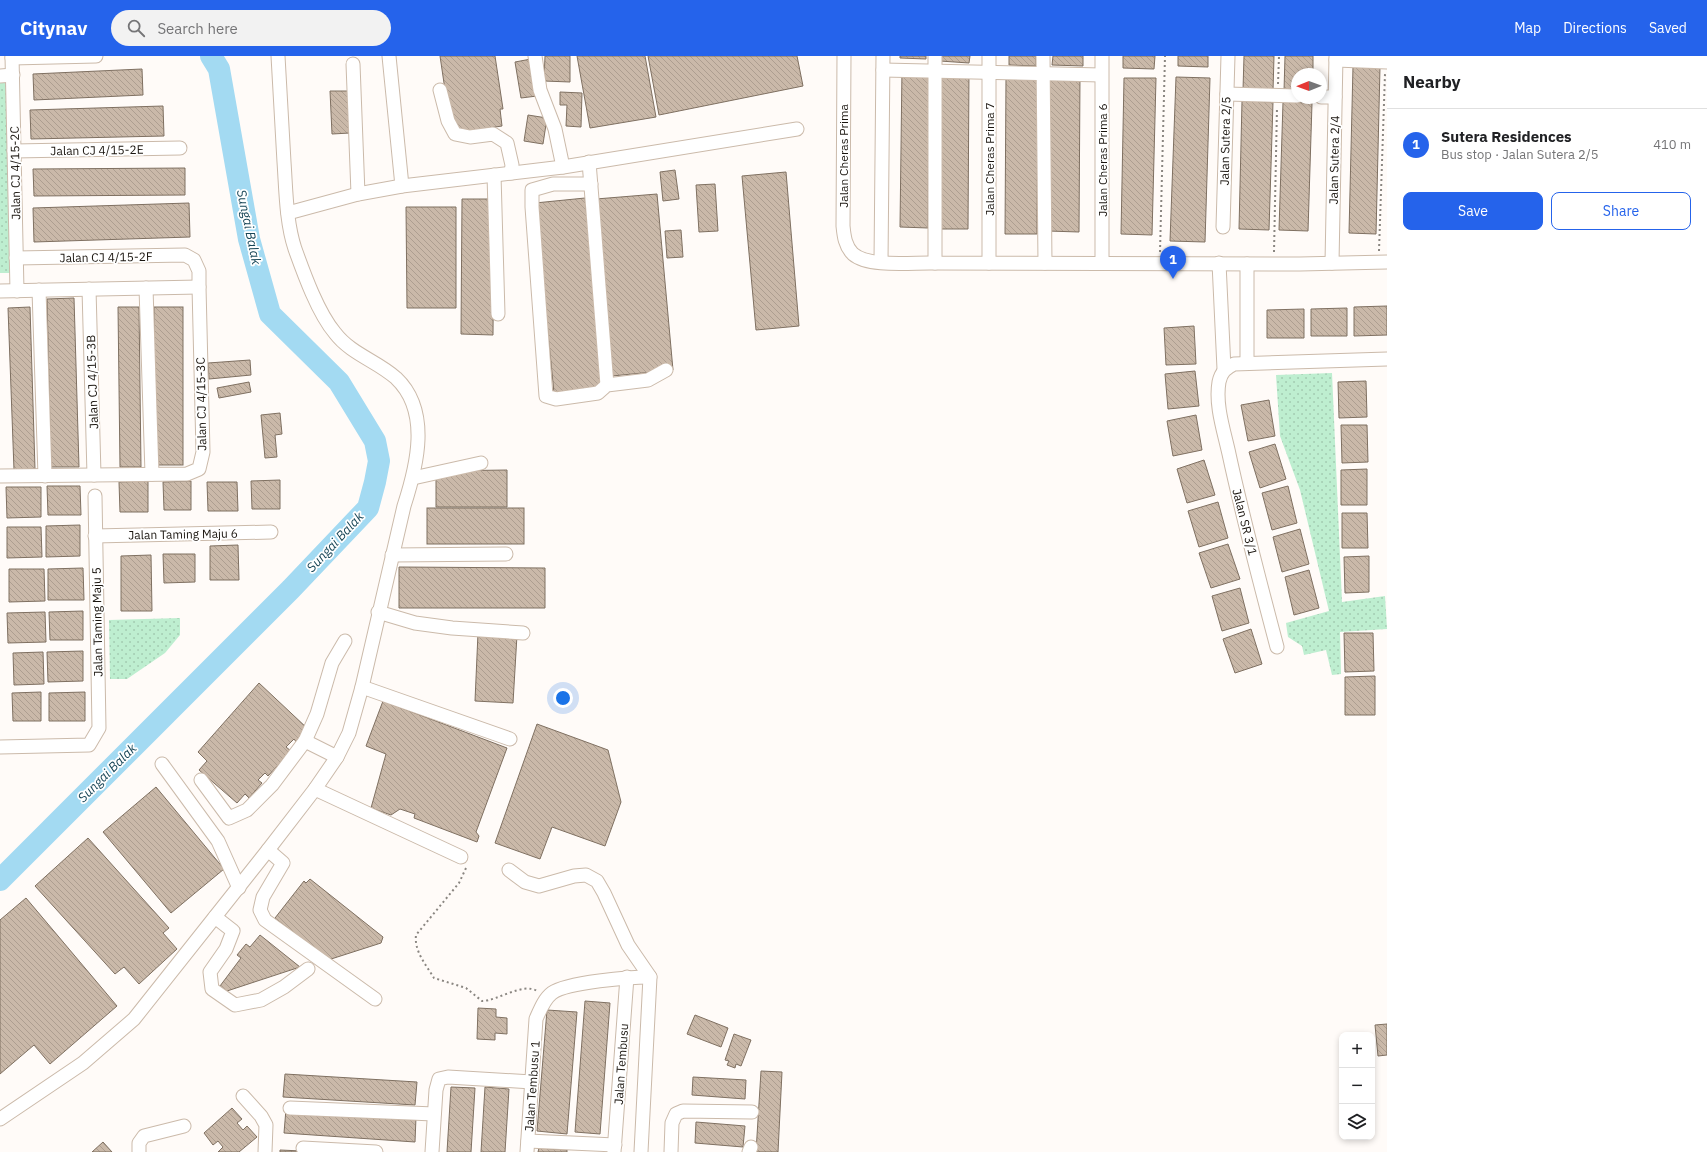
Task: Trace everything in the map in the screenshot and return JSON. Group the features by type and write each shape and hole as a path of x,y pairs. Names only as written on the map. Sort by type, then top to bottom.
{"street":[{"path":"12,57 96,56"},
{"path":"0,1119 84,1063 134,1019 239,888 315,789 337,756 349,733 362,687 378,612 418,456 418,435 415,413 408,393 396,378 352,350 335,333 322,312 295,247 288,214 278,56"},
{"path":"390,56 402,186"},
{"path":"535,56 540,90 555,129 563,166"},
{"name":"Jalan Cheras Prima","path":"844,56 843,226 845,242 853,254 864,260 881,262"},
{"path":"883,56 881,262 1247,264 1383,262"},
{"path":"935,56 935,262"},
{"name":"Jalan Cheras Prima 7","path":"989,56 989,263"},
{"path":"1043,56 1045,263"},
{"name":"Jalan Cheras Prima 6","path":"1102,56 1102,263"},
{"name":"Jalan Sutera 2/5","path":"1223,227 1228,56"},
{"name":"Jalan CJ 4/15-2C","path":"12,57 6,75 14,152 17,291"},
{"path":"1336,58 1386,62"},
{"name":"Jalan Sutera 2/4","path":"1332,263 1336,58"},
{"path":"353,64 358,194"},
{"path":"883,70 1101,75"},
{"path":"440,90 448,121 455,134 470,137 493,134 507,143 512,165 511,173"},
{"path":"1227,94 1291,96"},
{"path":"1327,97 1335,97"},
{"path":"288,214 358,194 402,186 563,166 796,129"},
{"name":"Jalan CJ 4/15-2E","path":"14,152 180,148"},
{"path":"589,162 608,385"},
{"path":"494,175 498,314"},
{"path":"591,184 553,184 532,190 546,396 556,398 598,393 608,385 648,380 666,370"},
{"name":"Jalan CJ 4/15-2F","path":"16,258 185,255 194,260"},
{"name":"Jalan CJ 4/15-3C","path":"0,476 188,474 199,469 203,452 199,287 198,271 194,260"},
{"name":"Jalan SR 3/1","path":"1219,263 1224,369 1219,380 1218,395 1220,414 1243,518 1277,647"},
{"path":"1247,264 1247,362"},
{"path":"0,291 199,287"},
{"path":"146,288 152,474"},
{"name":"Jalan CJ 4/15-3B","path":"89,289 94,475"},
{"path":"39,290 45,476"},
{"path":"1224,369 1234,364 1247,362 1387,359"},
{"path":"413,478 481,463"},
{"name":"Jalan Taming Maju 5","path":"0,747 89,745 99,728 94,496"},
{"name":"Jalan Taming Maju 6","path":"95,536 271,532"},
{"path":"392,555 506,554"},
{"path":"378,612 422,624 452,628 523,633"},
{"path":"201,780 229,818 247,810 272,785 306,741 317,714 332,663 345,641"},
{"path":"362,687 510,739"},
{"path":"306,741 337,756"},
{"path":"162,764 218,841 239,888"},
{"path":"315,789 461,857"},
{"path":"268,850 283,863 263,897 260,910 265,920 375,999"},
{"path":"509,870 525,882 539,886 574,876 586,875 597,881 628,945 650,977 641,1152"},
{"path":"215,918 233,931 226,949 210,972 212,989 235,1005 261,1000 284,987 308,969"},
{"path":"547,999 552,993 568,987 627,977 650,977"},
{"name":"Jalan Tembusu","path":"614,1148 627,977"},
{"name":"Jalan Tembusu 1","path":"528,1147 536,1019 542,1005 547,999"},
{"path":"432,1152 436,1090 440,1079 448,1077 532,1082"},
{"path":"243,1096 261,1116 266,1125 265,1152"},
{"path":"290,1108 434,1114"},
{"path":"671,1152 672,1122 676,1114 683,1111 752,1112"},
{"path":"139,1152 139,1143 144,1136 184,1126"},
{"path":"528,1147 614,1148"},
{"path":"303,1148 376,1152"}],"path":[{"path":"1160,263 1165,56"},
{"path":"1273,264 1279,56"},
{"path":"1383,262 1386,62"},
{"path":"461,857 465,861 466,867 459,883 416,935 415,944 434,978 466,988 482,1001 529,988 533,988 538,991 547,999"}],"green space":[{"path":"0,81 9,81 12,273 0,273"},
{"path":"1332,373 1342,602 1385,596 1387,629 1340,632 1341,674 1332,675 1326,650 1304,655 1302,646 1288,637 1286,623 1329,611 1300,490 1280,436 1276,375"},
{"path":"180,618 180,635 165,653 127,679 110,679 109,620"}],"building":[{"path":"440,56 495,56 503,109 500,109 502,126 456,133 449,117"},
{"path":"545,56 570,56 570,82 544,81"},
{"path":"577,56 645,56 656,117 590,128"},
{"path":"648,56 797,56 803,86 659,115"},
{"path":"900,56 926,56 926,59 900,58"},
{"path":"940,56 970,56 969,63 940,61"},
{"path":"1009,56 1036,56 1036,66 1009,65"},
{"path":"1053,56 1083,56 1083,66 1052,65"},
{"path":"1123,56 1155,56 1154,69 1123,68"},
{"path":"1178,56 1208,56 1208,67 1178,66"},
{"path":"1244,56 1274,56 1273,91 1243,90"},
{"path":"1285,56 1313,56 1313,68 1291,68 1291,92 1284,91"},
{"path":"531,59 537,96 521,98 515,62"},
{"path":"1353,66 1380,67 1376,234 1349,233"},
{"path":"902,68 929,68 928,228 900,227"},
{"path":"142,69 143,95 34,100 33,74"},
{"path":"940,70 969,70 968,229 939,229"},
{"path":"1006,76 1038,76 1037,234 1005,234"},
{"path":"1049,76 1080,76 1079,232 1048,231"},
{"path":"1176,77 1210,78 1205,242 1170,241"},
{"path":"1124,78 1156,78 1152,235 1121,234"},
{"path":"330,91 348,91 350,133 332,134"},
{"path":"560,92 582,93 581,127 566,126 567,105 560,105"},
{"path":"1242,101 1273,102 1269,230 1239,229"},
{"path":"1283,102 1291,102 1291,104 1312,104 1308,231 1279,230"},
{"path":"163,106 164,136 31,139 30,110"},
{"path":"528,115 547,118 543,144 524,141"},
{"path":"185,168 185,195 34,196 33,169"},
{"path":"675,170 679,199 663,201 660,172"},
{"path":"786,172 799,326 756,330 742,176"},
{"path":"715,184 718,231 699,232 696,185"},
{"path":"657,194 673,370 612,376 596,199"},
{"path":"585,198 604,388 554,393 535,203"},
{"path":"462,199 494,199 493,335 461,334"},
{"path":"189,203 190,237 34,242 33,208"},
{"path":"406,207 456,207 456,308 407,308"},
{"path":"681,230 683,257 667,258 665,231"},
{"path":"74,298 79,467 51,467 47,299"},
{"path":"1387,306 1387,335 1354,336 1354,307"},
{"path":"30,307 35,469 14,470 8,308"},
{"path":"118,307 139,307 141,467 120,467"},
{"path":"154,307 183,307 183,465 154,465"},
{"path":"1347,308 1347,336 1311,336 1311,309"},
{"path":"1304,309 1304,338 1267,338 1267,310"},
{"path":"1194,326 1196,364 1166,365 1164,328"},
{"path":"250,360 251,375 209,379 208,363"},
{"path":"1195,371 1199,406 1168,409 1165,374"},
{"path":"1366,381 1367,417 1339,418 1338,382"},
{"path":"249,382 251,392 219,398 217,388"},
{"path":"1269,400 1275,436 1248,441 1241,405"},
{"path":"280,413 282,434 275,435 277,457 265,458 261,415"},
{"path":"1196,415 1202,450 1173,456 1167,421"},
{"path":"1341,425 1367,425 1368,462 1342,463"},
{"path":"1275,444 1286,479 1260,488 1249,452"},
{"path":"1204,460 1215,495 1187,503 1177,469"},
{"path":"1367,469 1367,505 1341,505 1341,470"},
{"path":"507,470 507,507 436,507 436,471"},
{"path":"280,480 280,509 252,509 251,481"},
{"path":"148,481 148,512 120,512 119,482"},
{"path":"191,481 191,510 164,510 163,482"},
{"path":"207,482 237,482 238,511 208,511"},
{"path":"47,486 80,486 81,515 48,515"},
{"path":"1288,486 1297,523 1272,530 1262,493"},
{"path":"6,487 41,487 41,517 7,518"},
{"path":"1218,502 1228,538 1199,547 1188,511"},
{"path":"427,508 524,508 524,544 427,544"},
{"path":"1342,513 1367,513 1368,548 1342,548"},
{"path":"80,525 80,556 46,557 46,526"},
{"path":"7,527 41,527 42,557 7,558"},
{"path":"1300,529 1309,564 1282,572 1273,537"},
{"path":"1228,544 1240,579 1211,588 1199,553"},
{"path":"238,545 239,580 210,580 210,546"},
{"path":"163,554 195,554 195,582 164,583"},
{"path":"151,555 152,611 121,611 121,556"},
{"path":"1369,556 1369,592 1345,593 1344,557"},
{"path":"399,567 545,568 545,608 399,608"},
{"path":"83,568 84,600 48,600 48,569"},
{"path":"9,569 44,569 45,601 9,602"},
{"path":"1309,570 1319,608 1294,615 1285,577"},
{"path":"1240,588 1249,623 1222,631 1212,596"},
{"path":"83,611 83,640 50,640 49,612"},
{"path":"45,612 46,642 8,643 7,613"},
{"path":"1251,629 1262,664 1235,673 1223,639"},
{"path":"478,633 517,635 513,703 475,701"},
{"path":"1344,633 1373,633 1374,671 1345,672"},
{"path":"83,651 83,681 48,682 47,652"},
{"path":"43,652 44,684 14,685 13,653"},
{"path":"1375,676 1375,715 1345,715 1345,677"},
{"path":"259,683 308,729 297,743 294,739 286,747 291,751 268,776 265,773 258,780 262,783 249,798 245,794 237,803 199,770 207,761 198,752"},
{"path":"41,692 41,721 13,721 12,693"},
{"path":"85,692 85,721 49,721 49,693"},
{"path":"383,701 507,748 476,832 479,836 477,842 414,818 415,814 400,809 391,815 371,808 386,754 366,746"},
{"path":"537,724 608,750 621,802 605,846 552,827 540,859 495,843"},
{"path":"156,787 224,869 171,913 103,832"},
{"path":"88,838 169,928 163,933 177,949 139,984 124,967 115,974 35,886"},
{"path":"310,879 383,937 381,943 328,960 275,918 304,881 306,883"},
{"path":"26,898 117,1006 50,1064 34,1045 0,1074 0,920"},
{"path":"260,935 300,967 227,991 220,986 241,958 237,955 246,944 250,947"},
{"path":"585,1001 610,1003 600,1134 575,1132"},
{"path":"478,1008 496,1009 496,1017 507,1018 507,1034 495,1033 495,1040 477,1039"},
{"path":"547,1010 577,1012 567,1134 537,1131"},
{"path":"695,1015 728,1028 721,1047 687,1034"},
{"path":"1387,1024 1387,1055 1378,1056 1375,1025"},
{"path":"734,1034 751,1040 741,1066 736,1064 735,1068 727,1065 729,1061 725,1060"},
{"path":"761,1071 782,1072 778,1152 756,1152"},
{"path":"285,1074 417,1082 415,1105 283,1097"},
{"path":"693,1077 746,1080 745,1099 692,1095"},
{"path":"451,1087 475,1088 471,1152 447,1152"},
{"path":"485,1087 509,1089 505,1152 481,1152"},
{"path":"232,1108 242,1119 237,1123 243,1130 247,1126 257,1137 239,1152 218,1152 223,1147 218,1141 213,1145 204,1133"},
{"path":"286,1109 416,1117 415,1142 284,1133"},
{"path":"696,1122 745,1126 743,1147 695,1143"},
{"path":"103,1142 112,1152 92,1152"},
{"path":"539,1148 567,1150 567,1152 538,1152"},
{"path":"280,1150 302,1151 302,1152 280,1152"}],"waterway":[{"name":"Sungai Balak","path":"0,880 291,589 368,508 375,482 379,461 375,441 339,382 270,314 249,239 219,69 211,56"}],"place":[{"name":"Sutera Residences","path":"1173,279"}]}
